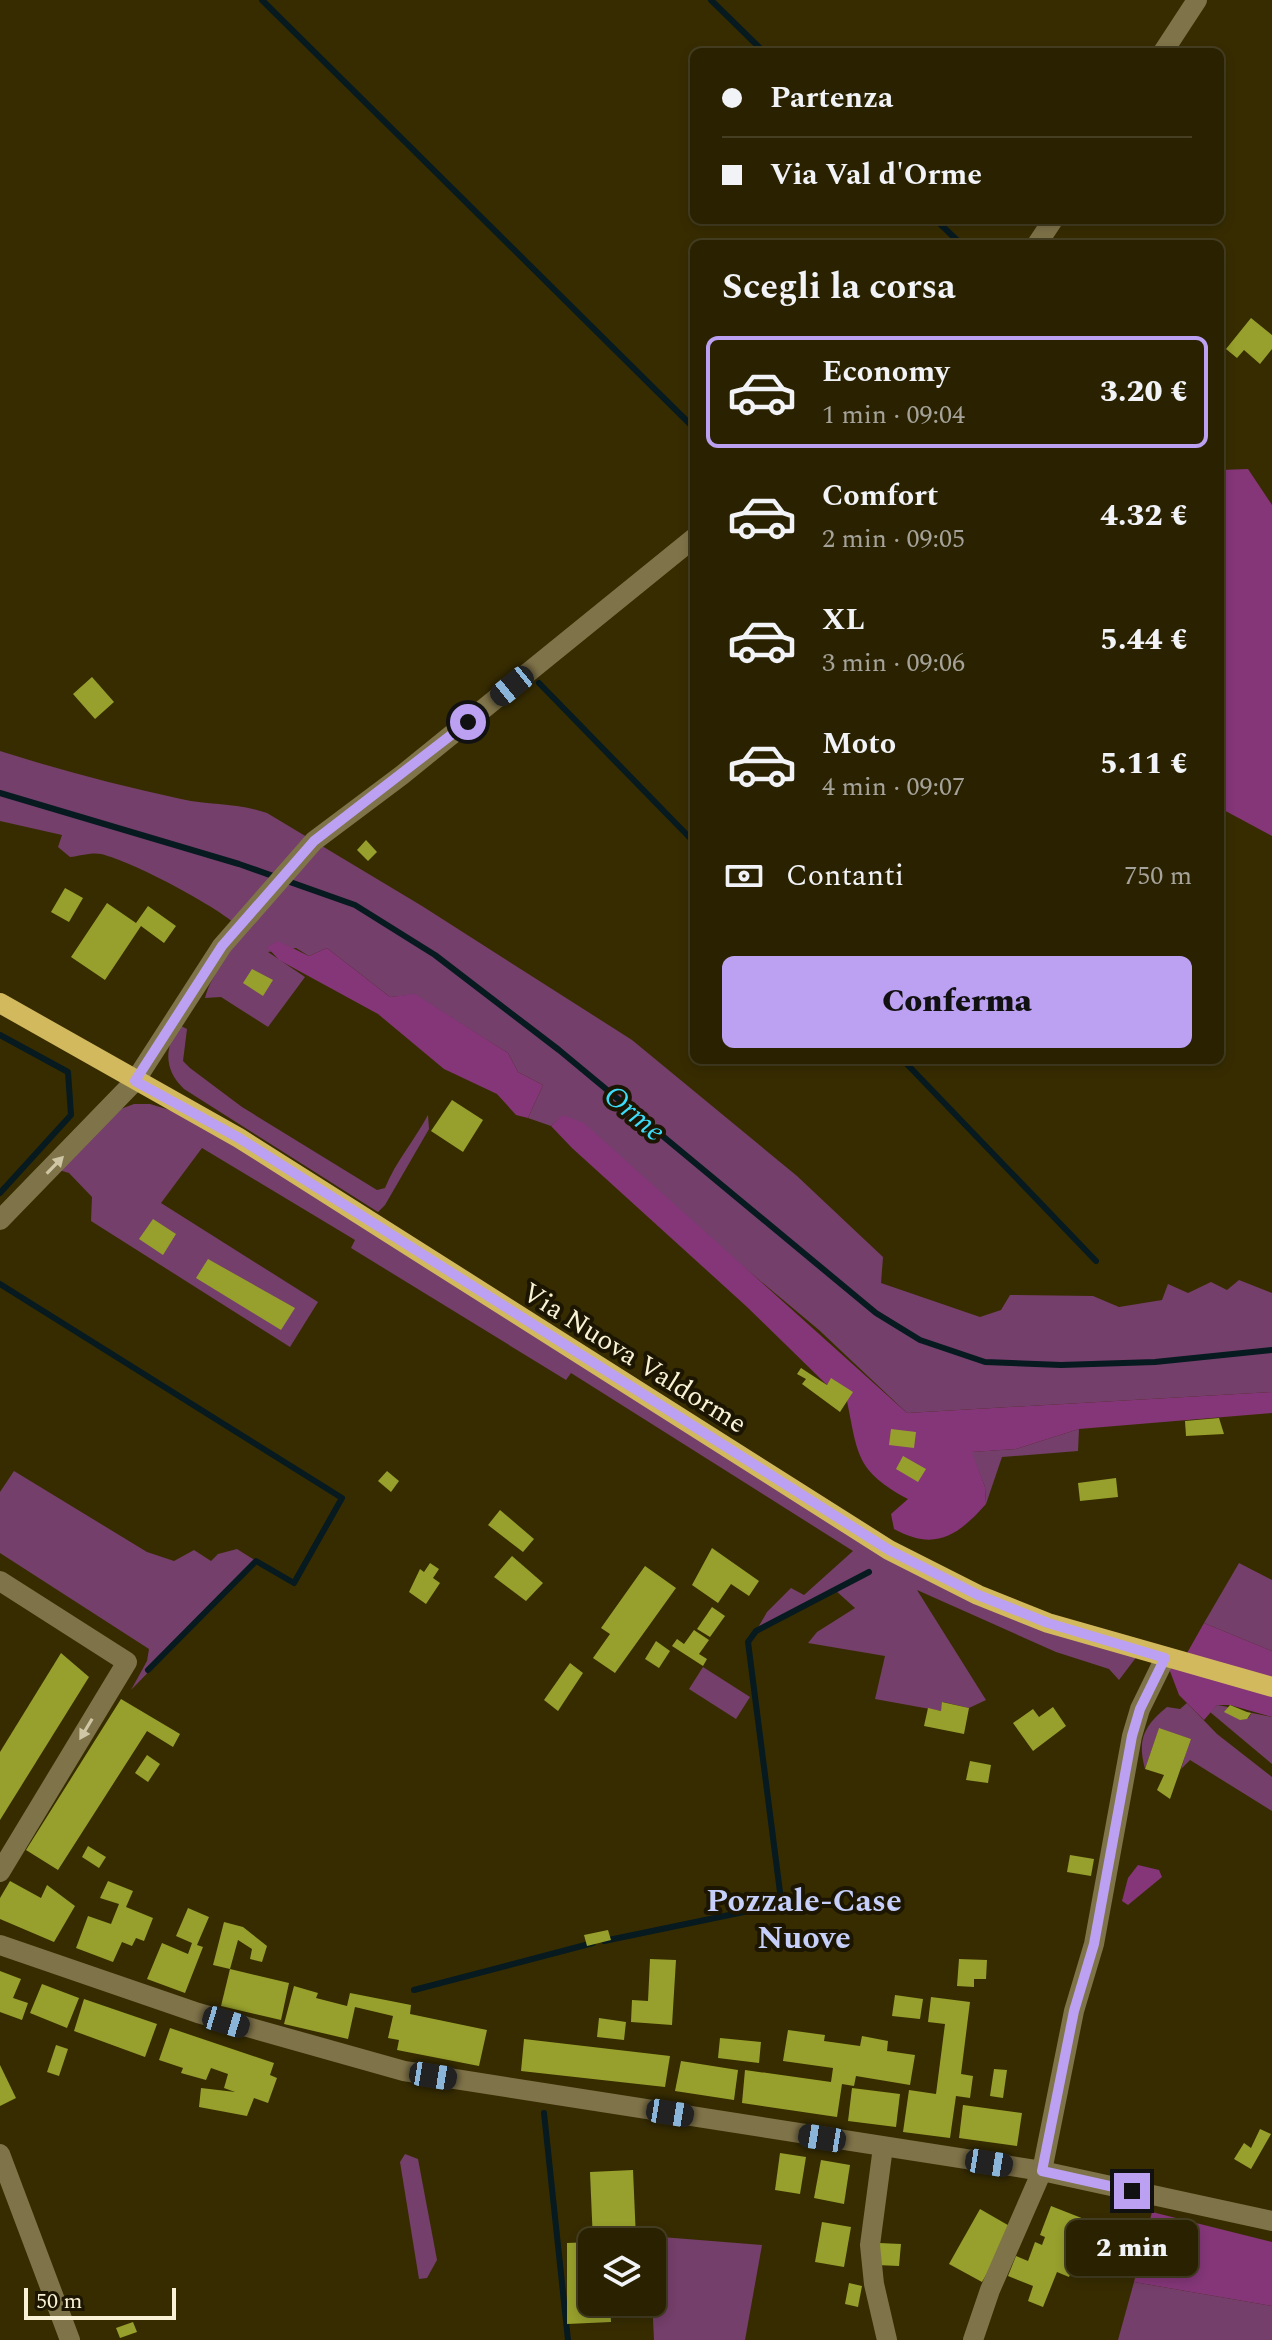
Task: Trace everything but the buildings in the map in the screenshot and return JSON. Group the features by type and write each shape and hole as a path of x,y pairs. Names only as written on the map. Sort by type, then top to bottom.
{"main road":[{"name":"Via Nuova Valdorme","path":"0,1003 239,1138 889,1550 978,1595 1048,1623 1272,1687"}],"street":[{"path":"1166,48 1197,0"},
{"path":"0,1220 135,1081 248,913 314,841 402,775 690,541"},
{"path":"0,1581 127,1662 0,1872"},
{"path":"973,2340 990,2290 1042,2171 1074,2011 1094,1944 1132,1736 1140,1709 1165,1658"},
{"path":"0,1945 198,2013 404,2071 1042,2171 1272,2221"},
{"path":"883,2147 870,2245 874,2284 887,2340"},
{"path":"0,2154 70,2340"}],"shaded area":[{"path":"1248,469 1272,505 1272,836 1224,810 1224,470"},
{"path":"0,751 158,794 267,813 422,906 632,1040 797,1176 883,1257 881,1283 980,1317 1001,1310 1010,1295 1093,1296 1119,1307 1162,1300 1168,1284 1188,1293 1211,1282 1227,1290 1239,1280 1272,1293 1272,1392 907,1413 819,1330 563,1116 551,1126 528,1118 543,1085 518,1072 508,1053 415,995 390,997 327,948 309,956 296,948 268,952 305,977 268,1027 221,997 205,998 233,945 238,926 152,874 97,854 70,857 58,847 62,835 0,821"},
{"path":"278,941 309,956 327,948 390,997 415,994 508,1053 518,1072 543,1085 528,1118 516,1115 497,1094 444,1069 378,1014 279,960 267,947"},
{"path":"179,1025 187,1029 183,1061 190,1068 242,1107 377,1190 385,1188 428,1115 429,1129 385,1205 378,1212 184,1089 177,1082 168,1059"},
{"path":"134,1104 150,1104 216,1124 889,1550 1141,1651 1119,1680 1109,1669 1056,1652 917,1590 986,1700 969,1708 943,1702 941,1711 875,1699 885,1656 808,1643 817,1632 855,1608 835,1590 756,1631 767,1612 791,1588 804,1595 853,1551 571,1373 566,1380 351,1248 355,1240 202,1148 161,1203 318,1302 290,1347 91,1221 92,1197 69,1173 52,1168 118,1110"},
{"path":"563,1115 584,1123 907,1413 1272,1392 1272,1413 1079,1429 1016,1449 972,1452 985,1487 986,1504 965,1525 944,1537 921,1539 908,1536 894,1529 891,1514 908,1499 869,1470 857,1448 847,1401 852,1392 831,1379 827,1385 746,1306 572,1148 551,1126"},
{"path":"1079,1429 1078,1451 1002,1457 986,1504 985,1487 971,1452 1016,1449"},
{"path":"14,1471 147,1552 174,1561 194,1550 211,1561 218,1554 237,1549 256,1561 131,1690 147,1661 149,1649 0,1553 0,1492"},
{"path":"1239,1563 1272,1580 1272,1651 1204,1623"},
{"path":"1204,1623 1272,1651 1272,1717 1230,1705 1217,1705 1204,1720 1179,1695 1165,1658 1182,1662"},
{"path":"703,1667 750,1697 736,1719 689,1689"},
{"path":"1187,1703 1217,1734 1272,1777 1272,1811 1190,1760 1181,1769 1190,1739 1159,1729 1145,1769 1142,1741 1148,1727 1167,1707 1180,1709"},
{"path":"1217,1705 1228,1707 1225,1712 1248,1718 1251,1714 1247,1712 1272,1717 1272,1764 1210,1712"},
{"path":"1138,1865 1159,1870 1162,1877 1128,1905 1122,1901 1128,1878"},
{"path":"405,2154 418,2159 437,2260 427,2278 419,2279 400,2162"},
{"path":"1152,2212 1272,2242 1272,2306 1134,2282"},
{"path":"666,2237 762,2245 745,2340 654,2340 653,2316 666,2316"},
{"path":"1134,2282 1272,2306 1272,2340 1118,2340"}],"waterway":[{"path":"262,0 690,424"},
{"path":"711,0 760,48"},
{"path":"940,224 957,240"},
{"path":"539,683 690,838"},
{"name":"Orme","path":"0,793 239,864 355,905 435,955 559,1050 876,1313 920,1340 985,1362 1061,1365 1155,1362 1272,1350"},
{"path":"0,1035 68,1072 71,1115 0,1193"},
{"path":"907,1064 1096,1261"},
{"path":"0,1284 342,1498 294,1583 256,1561 148,1670"},
{"path":"604,1941 763,1908 781,1900 748,1642 756,1631 869,1572"},
{"path":"414,1990 593,1943"},
{"path":"544,2113 568,2340"}],"district":[{"name":"Pozzale-Case Nuove","path":"804,1918"}],"route":[{"path":"468,722 314,841 222,946 135,1081 239,1138 889,1550 978,1595 1048,1623 1165,1658 1140,1709 1132,1736 1094,1944 1074,2011 1042,2171 1132,2191"}]}
